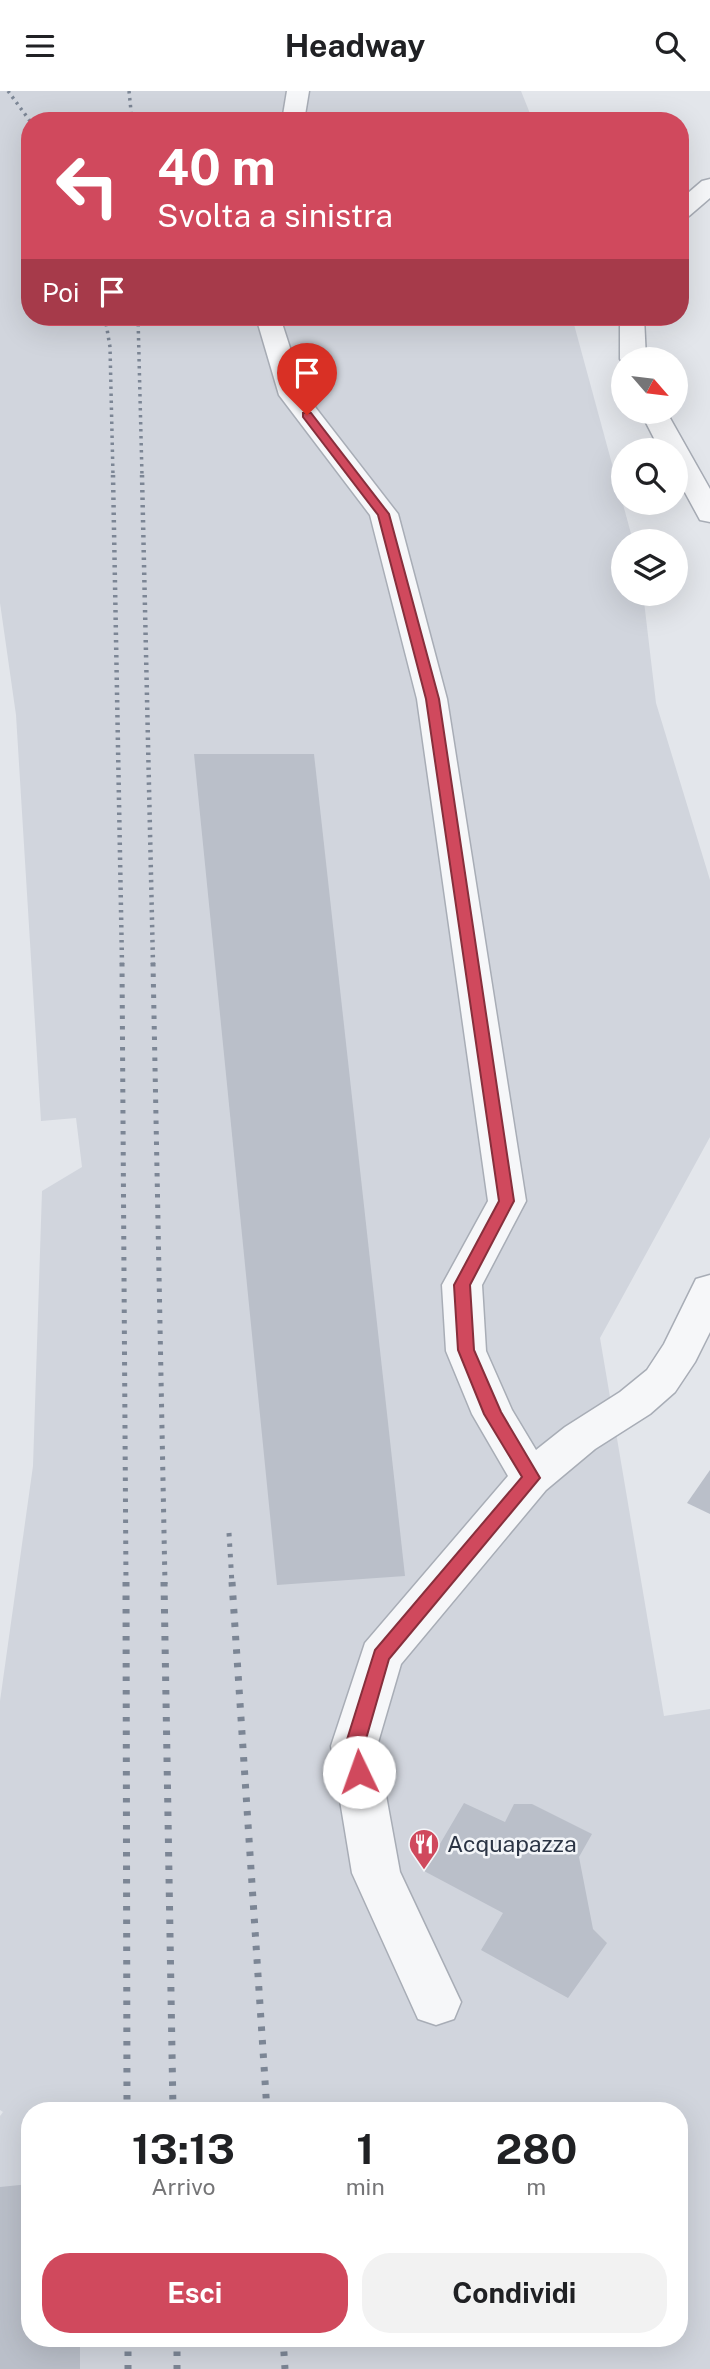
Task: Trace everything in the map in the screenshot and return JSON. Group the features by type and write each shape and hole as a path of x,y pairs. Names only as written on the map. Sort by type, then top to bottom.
{"street":[{"path":"294,112 298,91"},
{"path":"689,204 710,186"},
{"path":"271,326 292,395 384,514 432,699 507,1201 462,1285 466,1350 493,1414 531,1478"},
{"path":"632,326 633,347"},
{"path":"688,475 710,515"},
{"path":"436,2002 376,1873 354,1746 381,1655 531,1478 580,1438 635,1402 661,1381 681,1351 710,1289"}],"shaded area":[{"path":"0,91 521,91 529,112 21,112 21,326 574,326 611,460 611,515 626,515 630,529 611,529 611,606 645,606 656,703 710,880 710,1137 600,1338 664,1716 710,1709 710,2369 0,2369 0,2116 3,2112 0,2110 0,1701 33,1466 42,1191 82,1167 76,1118 41,1121 16,715 0,603"}],"building":[{"path":"194,754 314,754 405,1576 277,1585"},
{"path":"710,1470 710,1514 687,1503"},
{"path":"464,1803 505,1822 514,1804 532,1804 592,1834 579,1857 593,1929 607,1943 568,1998 481,1950 503,1913 424,1871"},
{"path":"21,2185 21,2347 80,2347 80,2369 0,2369 0,2187"}],"railway":[{"path":"8,91 23,112"},
{"path":"129,91 131,112"},
{"path":"106,326 110,347 113,476"},
{"path":"138,326 142,476"},
{"path":"113,475 122,964"},
{"path":"142,475 153,964"},
{"path":"122,963 126,1584"},
{"path":"153,963 165,1584"},
{"path":"229,1533 232,1584"},
{"path":"126,1582 127,2102"},
{"path":"164,1582 173,2102"},
{"path":"232,1582 266,2102"},
{"path":"128,2347 128,2369"},
{"path":"177,2347 177,2369"},
{"path":"284,2347 285,2369"}],"place":[{"name":"Acquapazza","path":"424,1871"}],"route":[{"path":"307,415 384,514 432,699 507,1201 462,1285 466,1350 493,1414 531,1478 485,1536 381,1655 354,1746 359,1772"}]}
